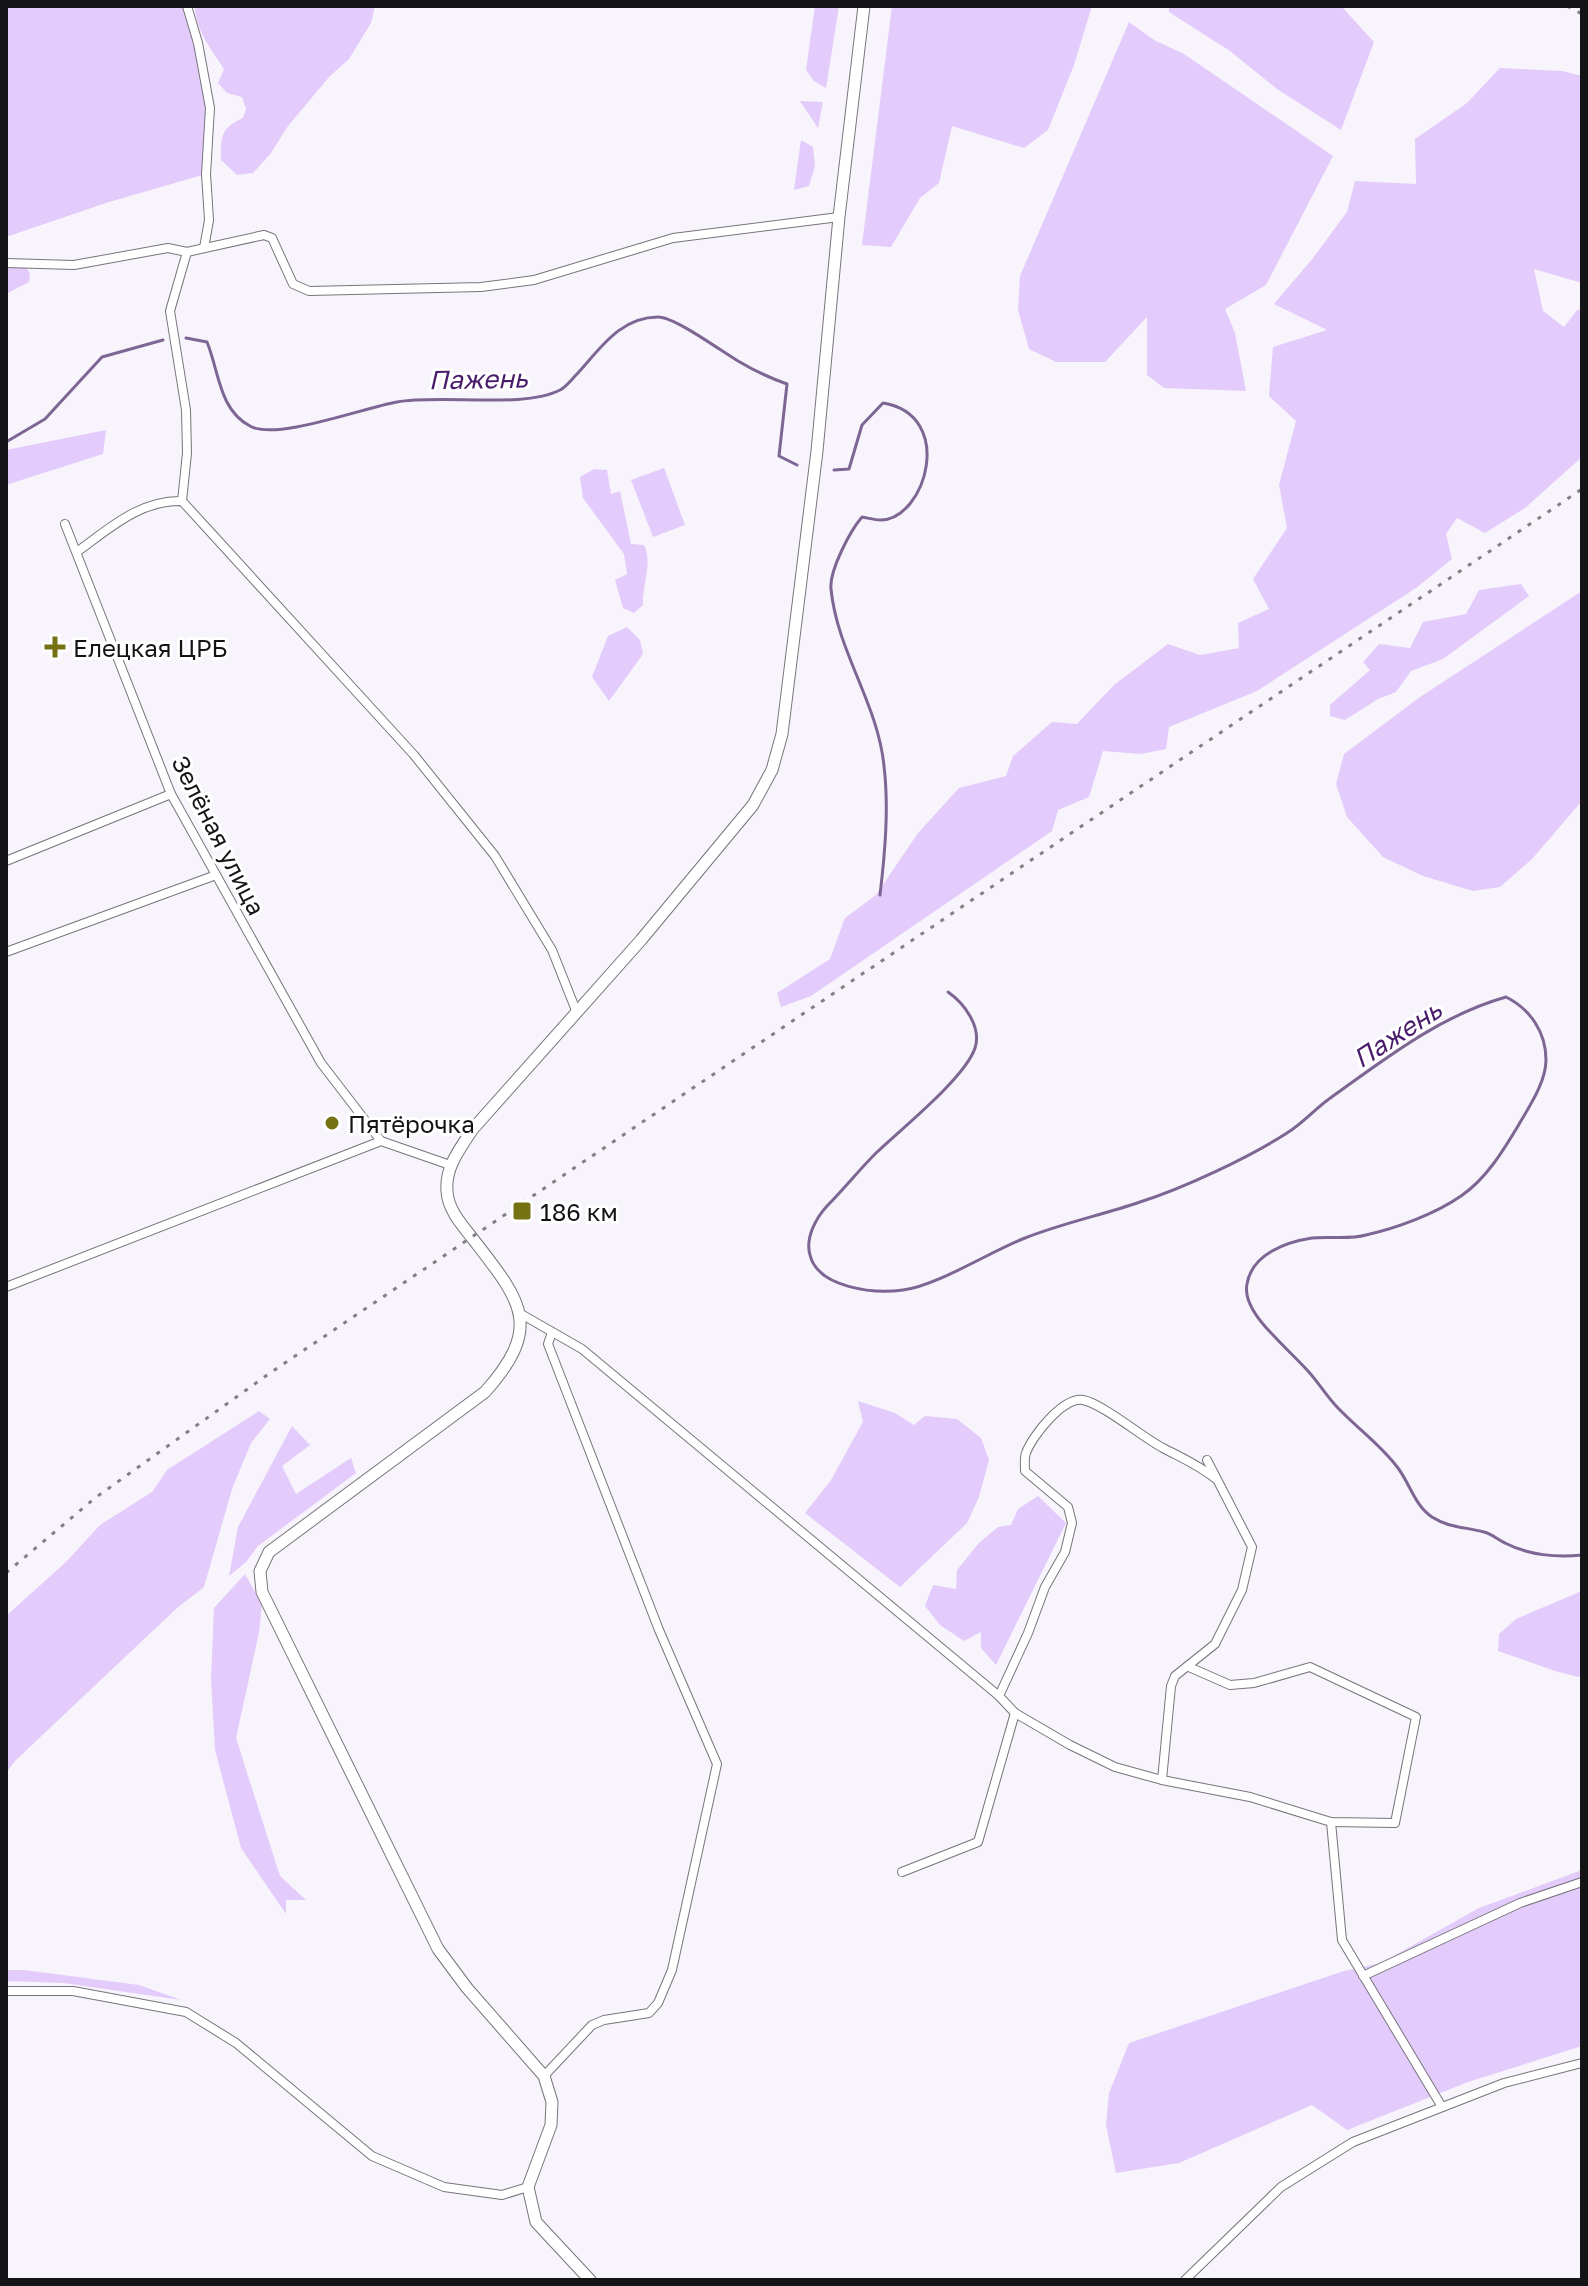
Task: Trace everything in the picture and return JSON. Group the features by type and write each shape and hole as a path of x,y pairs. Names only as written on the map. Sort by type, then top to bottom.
{"street":[{"path":"187,6 198,43 210,108 206,174 209,220 204,248"},
{"path":"590,2280 536,2222 528,2187 551,2125 552,2102 544,2076 467,1988 438,1949 262,1592 260,1571 269,1552 485,1392 507,1367 519,1338 521,1314 509,1290 455,1216 447,1192 450,1165 472,1130 721,846 753,805 772,770 782,734 817,451 839,217 864,6"},
{"path":"6,263 74,265 168,248 187,252 264,235 272,238 293,284 309,291 481,287 534,280 673,238 839,217"},
{"path":"182,501 187,453 186,410 170,311 187,252"},
{"path":"78,551 122,517 167,501 182,501 414,755 495,856 552,950 577,1013"},
{"name":"Зелёная улица","path":"65,524 171,794 321,1063 381,1141"},
{"path":"6,861 171,794"},
{"path":"6,952 216,875"},
{"path":"6,1287 381,1141 450,1165"},
{"path":"521,1314 582,1349 999,1696 1015,1713 1115,1767 1162,1780 1250,1797 1331,1822 1395,1823 1416,1717 1310,1667 1254,1683 1230,1685 1189,1667"},
{"path":"544,2076 592,2025 604,2020 649,2013 658,2003 672,1970 717,1764 659,1630 548,1344 552,1332"},
{"path":"999,1696 1045,1587 1065,1552 1072,1523 1068,1507 1025,1471 1024,1455 1053,1415 1067,1403 1081,1400 1098,1407 1162,1448 1198,1464 1216,1479"},
{"path":"1162,1780 1171,1686 1175,1676 1215,1644 1242,1590 1252,1547 1207,1460"},
{"path":"902,1872 978,1842 1015,1713"},
{"path":"1331,1822 1342,1940 1442,2107"},
{"path":"1363,1976 1520,1903 1582,1882"},
{"path":"6,1991 73,1991 186,2012 236,2043 372,2156 444,2187 502,2195 528,2187"},
{"path":"1185,2280 1281,2187 1353,2142 1504,2083 1582,2063"}],"shaded area":[{"path":"6,6 187,6 210,108 206,174 109,202 6,237"},
{"path":"195,6 375,6 371,23 349,59 330,76 253,173 237,175 221,160 222,140 226,130 243,118 246,109 242,97 227,93 218,83 224,69 201,31"},
{"path":"815,6 839,6 826,88 814,81 806,70"},
{"path":"892,6 1092,6 1074,65 1048,130 1024,148 952,126 939,183 920,198 891,247 862,245"},
{"path":"1169,6 1341,6 1374,42 1341,130 1169,12"},
{"path":"1129,22 1154,40 1184,54 1333,156 1266,285 1225,309 1235,333 1246,391 1164,388 1147,375 1147,317 1105,362 1056,362 1029,349 1018,310 1020,276"},
{"path":"1500,68 1562,71 1582,76 1582,283 1534,269 1543,311 1564,327 1578,309 1582,312 1582,457 1525,508 1485,533 1457,518 1446,534 1452,559 1416,588 1257,691 1169,727 1166,749 1141,754 1103,751 1089,797 1058,810 1052,831 811,996 781,1007 777,993 830,959 845,918 876,895 918,833 959,788 1006,776 1013,756 1052,722 1077,724 1114,685 1168,644 1200,655 1239,648 1238,623 1269,609 1253,579 1287,528 1279,485 1296,421 1269,396 1273,347 1327,330 1274,304 1347,212 1355,181 1416,184 1415,139 1467,103"},
{"path":"800,101 823,102 818,128"},
{"path":"801,140 813,147 815,166 809,186 794,190"},
{"path":"6,263 23,264 30,273 29,282 6,294"},
{"path":"106,430 103,454 6,485 6,450"},
{"path":"664,468 685,525 653,537 631,480"},
{"path":"594,469 607,470 611,494 620,491 631,544 644,545 646,552 643,605 634,613 623,608 615,580 627,574 624,554 583,498 580,477"},
{"path":"1521,584 1529,596 1443,659 1411,671 1396,692 1378,699 1345,720 1330,716 1330,705 1370,670 1363,662 1379,644 1410,648 1423,622 1466,614 1479,590"},
{"path":"1582,591 1582,801 1532,859 1500,887 1473,891 1423,876 1383,857 1347,817 1336,784 1344,754 1420,697"},
{"path":"627,627 640,640 643,654 609,701 592,677 608,636"},
{"path":"858,1401 895,1413 914,1425 925,1416 957,1419 981,1438 989,1460 979,1497 967,1523 900,1587 805,1513 831,1480 863,1422"},
{"path":"259,1411 270,1419 251,1443 232,1489 204,1587 177,1608 16,1760 6,1773 6,1616 66,1562 100,1525 152,1492 167,1470"},
{"path":"292,1426 310,1445 282,1466 296,1494 351,1458 356,1473 258,1546 246,1562 229,1576 238,1527"},
{"path":"1038,1496 1066,1523 996,1665 981,1648 981,1632 964,1641 940,1625 925,1606 933,1585 956,1589 957,1570 979,1543 998,1527 1011,1525 1018,1509"},
{"path":"245,1574 262,1604 259,1633 236,1738 280,1876 306,1900 286,1900 286,1914 241,1848 215,1750 211,1679 214,1608"},
{"path":"1582,1591 1582,1678 1498,1651 1499,1634 1516,1619"},
{"path":"1582,1870 1582,2046 1468,2082 1347,2130 1312,2105 1179,2163 1116,2173 1106,2125 1109,2093 1129,2043 1344,1971 1381,1963 1479,1908"},
{"path":"6,1970 139,1985 181,2000 64,1983 6,1981"}],"waterway":[{"name":"Пажень","path":"186,338 207,342 221,389 240,419 250,426 280,429 322,422 397,402 544,396 564,387 622,328 645,318 666,318 750,368 787,384 779,456 797,465"},
{"name":"Пажень","path":"6,442 45,419 102,357 163,340"},
{"name":"Пажень","path":"834,470 849,469 862,425 883,403 906,411 920,426 926,445 926,466 921,486 911,503 897,515 881,520 862,517 841,552 831,581 841,634 874,721 884,766 886,830 880,895"},
{"name":"Пажень","path":"948,992 960,1002 974,1024 975,1048 959,1074 876,1153 819,1216 810,1235 810,1255 815,1266 835,1282 877,1291 917,1287 1025,1238 1176,1189 1235,1162 1287,1133 1371,1069 1435,1027 1506,997 1522,1008 1535,1022 1543,1040 1546,1060 1543,1077 1532,1103 1493,1164 1478,1181 1461,1196 1415,1220 1359,1236 1312,1238 1281,1246 1256,1265 1250,1274 1247,1291 1254,1313 1338,1408 1391,1460 1421,1507 1432,1517 1487,1533 1533,1553 1582,1555"}],"railway":[{"path":"1567,6 1582,14"},
{"path":"6,1573 95,1498 270,1373 1582,489"}],"place":[{"name":"Елецкая ЦРБ","path":"55,647"},
{"name":"Пятёрочка","path":"332,1123"},
{"name":"186 км","path":"522,1211"}]}
